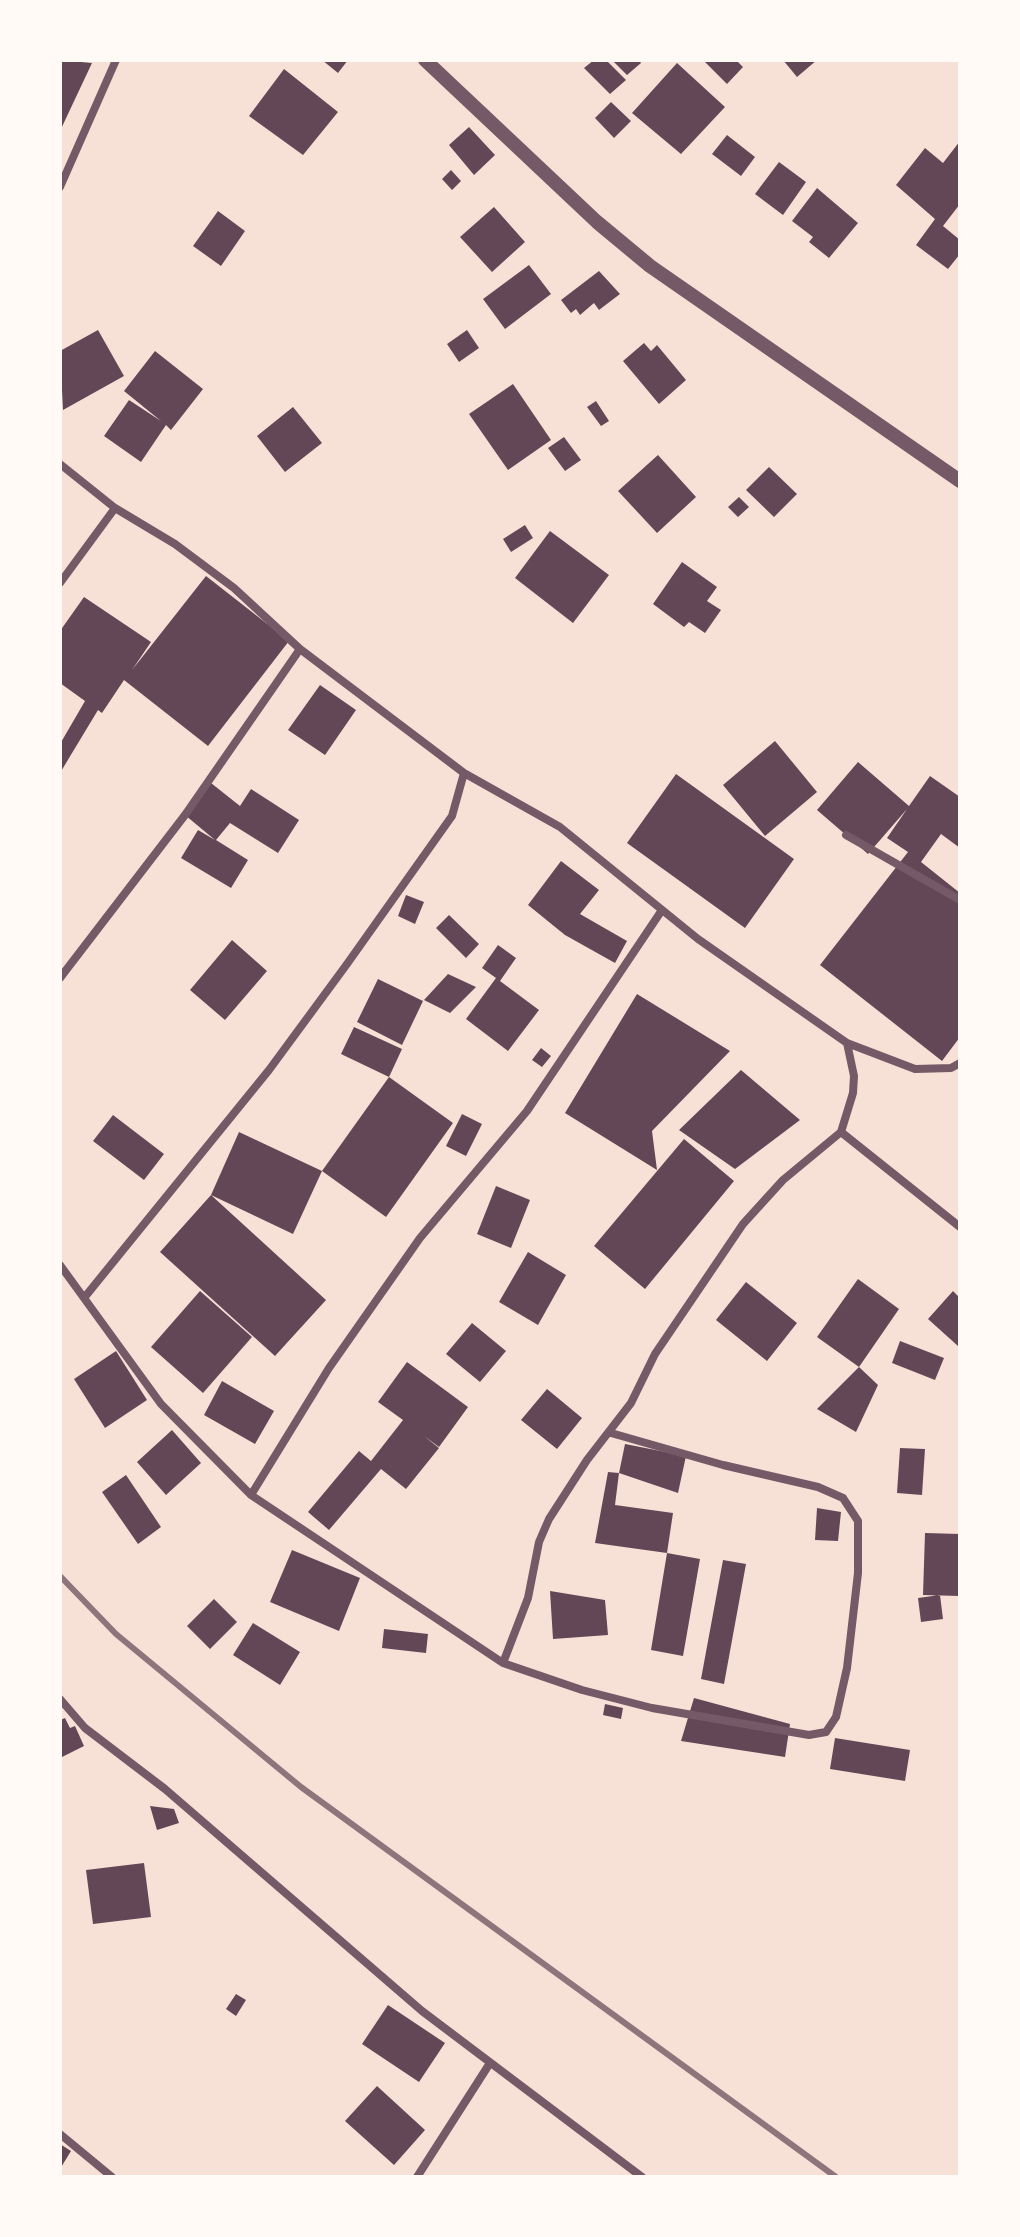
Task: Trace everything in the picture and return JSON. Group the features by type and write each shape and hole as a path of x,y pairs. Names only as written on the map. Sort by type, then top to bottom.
{"street":[{"path":"60,187 116,60"},
{"path":"425,60 597,222 650,266 960,481"},
{"path":"60,464 115,508 175,544 234,588 300,649 464,773 560,827 698,939 847,1043 915,1069 951,1068 960,1063"},
{"path":"60,583 115,508"},
{"path":"60,978 185,815 300,649"},
{"path":"84,1298 269,1070 347,964 452,816 464,773"},
{"path":"846,835 960,900"},
{"path":"251,1495 329,1368 383,1290 420,1238 527,1111 662,910"},
{"path":"503,1663 528,1598 539,1542 549,1519 587,1460 611,1433 631,1403 655,1354 743,1224 783,1180 841,1132 853,1084 847,1043"},
{"path":"841,1132 960,1227"},
{"path":"60,1265 161,1404 251,1495 503,1663 652,1708 809,1735 826,1732 836,1717 847,1668 858,1573 858,1521 843,1498 818,1487 723,1465 611,1433"},
{"path":"60,1699 85,1728 165,1789 422,2011 642,2177"},
{"path":"417,2177 490,2063"},
{"path":"60,2134 112,2177"}],"building":[{"path":"60,60 92,63 60,131"},
{"path":"322,60 348,60 338,73"},
{"path":"594,60 606,60 626,80 610,94 584,68"},
{"path":"612,60 639,60 641,63 627,75"},
{"path":"703,60 736,60 743,67 727,84"},
{"path":"783,60 817,60 797,77"},
{"path":"677,63 725,107 681,154 632,113"},
{"path":"284,69 338,112 303,155 249,116"},
{"path":"611,102 631,121 614,138 595,118"},
{"path":"469,127 495,155 474,175 449,145"},
{"path":"727,135 755,157 741,176 712,154"},
{"path":"960,141 960,204 943,226 960,240 960,254 948,269 916,245 935,219 896,185 925,148 943,163"},
{"path":"779,162 806,182 783,215 755,194"},
{"path":"451,170 461,181 452,190 442,179"},
{"path":"817,188 858,223 829,258 809,242 813,237 792,221"},
{"path":"494,207 525,242 492,272 460,237"},
{"path":"218,211 245,231 221,266 193,246"},
{"path":"529,265 551,294 505,329 483,299"},
{"path":"599,271 620,294 599,310 594,303 580,315 576,309 571,313 561,300"},
{"path":"98,330 124,376 63,410 60,351"},
{"path":"467,330 479,348 459,362 447,344"},
{"path":"644,343 651,351 657,345 686,380 659,404 623,361"},
{"path":"155,351 203,389 171,430 166,425 141,462 104,436 129,400 161,421 124,391"},
{"path":"513,384 551,440 508,470 469,414"},
{"path":"596,401 609,421 601,426 587,407"},
{"path":"293,407 322,443 285,472 257,436"},
{"path":"564,437 581,460 565,471 548,448"},
{"path":"658,455 696,497 657,533 618,491"},
{"path":"769,467 797,494 774,517 746,490"},
{"path":"739,497 749,507 738,517 728,507"},
{"path":"525,525 533,538 511,552 503,539"},
{"path":"550,531 609,575 573,623 515,578"},
{"path":"682,562 717,587 707,601 721,610 705,633 689,622 684,627 653,604"},
{"path":"206,576 289,641 208,746 124,680 102,713 98,710 60,773 60,744 85,701 60,683 60,631 84,597 151,642 132,670"},
{"path":"320,685 356,710 325,755 288,730"},
{"path":"775,741 817,792 765,836 723,785"},
{"path":"858,762 909,806 930,776 960,797 960,848 941,834 921,862 960,893 960,1037 942,1061 820,965 908,852 887,838 907,809 868,854 817,810"},
{"path":"676,774 794,859 745,928 627,843"},
{"path":"211,783 240,806 251,789 299,820 278,853 230,823 216,840 248,860 231,888 181,858 198,830 215,840 185,815"},
{"path":"561,861 599,890 580,914 627,941 615,963 565,935 528,905"},
{"path":"406,895 424,902 415,924 398,916"},
{"path":"449,915 479,944 466,958 436,928"},
{"path":"232,940 267,971 225,1020 190,990"},
{"path":"498,945 516,958 500,981 539,1010 508,1051 466,1019 496,978 482,968"},
{"path":"448,974 476,987 450,1013 424,1000"},
{"path":"378,979 423,1001 402,1045 357,1022"},
{"path":"637,994 730,1051 652,1131 657,1170 565,1113"},
{"path":"354,1027 402,1049 389,1077 341,1054"},
{"path":"541,1048 551,1056 542,1067 532,1060"},
{"path":"741,1070 800,1120 735,1169 679,1130"},
{"path":"389,1077 453,1123 386,1217 322,1171"},
{"path":"462,1114 482,1124 466,1156 446,1146"},
{"path":"113,1115 164,1154 144,1180 93,1141"},
{"path":"239,1132 322,1171 293,1234 211,1195"},
{"path":"684,1139 734,1181 645,1289 594,1246"},
{"path":"496,1186 530,1200 511,1248 477,1234"},
{"path":"211,1195 326,1300 275,1356 160,1252"},
{"path":"528,1252 566,1275 538,1325 499,1302"},
{"path":"858,1279 899,1309 859,1367 817,1337"},
{"path":"746,1282 797,1323 767,1361 716,1320"},
{"path":"200,1291 252,1337 203,1393 151,1347"},
{"path":"953,1291 960,1298 958,1346 928,1319"},
{"path":"472,1323 506,1351 480,1382 446,1354"},
{"path":"900,1341 944,1358 935,1380 892,1363"},
{"path":"116,1351 147,1400 105,1428 74,1379"},
{"path":"407,1362 468,1407 439,1447 424,1436 439,1448 406,1489 381,1469 329,1530 308,1512 359,1451 371,1461 403,1420 378,1402"},
{"path":"859,1367 878,1385 856,1432 817,1409"},
{"path":"222,1381 274,1411 255,1444 204,1415"},
{"path":"547,1389 582,1418 557,1449 521,1420"},
{"path":"172,1430 201,1463 166,1495 137,1462"},
{"path":"625,1444 686,1456 678,1493 619,1473"},
{"path":"900,1448 925,1449 922,1495 897,1493"},
{"path":"608,1472 619,1473 615,1505 673,1513 667,1553 595,1543"},
{"path":"126,1475 161,1527 138,1544 102,1492"},
{"path":"817,1508 841,1512 838,1541 815,1540"},
{"path":"925,1533 960,1534 960,1596 923,1595"},
{"path":"292,1550 360,1578 339,1631 270,1602"},
{"path":"667,1553 700,1559 683,1656 651,1650"},
{"path":"723,1560 746,1564 724,1684 701,1679"},
{"path":"550,1591 605,1600 608,1635 553,1639"},
{"path":"940,1595 943,1619 921,1622 918,1598"},
{"path":"214,1599 237,1622 210,1649 187,1626"},
{"path":"253,1623 300,1652 280,1685 233,1655"},
{"path":"384,1629 428,1634 426,1653 382,1648"},
{"path":"694,1698 790,1724 785,1757 681,1741"},
{"path":"605,1704 623,1708 621,1719 603,1715"},
{"path":"65,1718 70,1728 75,1726 84,1746 60,1758 60,1720"},
{"path":"835,1738 910,1750 905,1781 830,1769"},
{"path":"150,1806 174,1809 179,1823 157,1830"},
{"path":"144,1863 151,1917 93,1924 86,1870"},
{"path":"236,1994 246,2000 236,2016 226,2009"},
{"path":"388,2005 445,2043 419,2082 362,2044"},
{"path":"377,2086 425,2130 394,2165 345,2121"},
{"path":"60,2144 71,2151 60,2169"}],"railway":[{"path":"60,1576 116,1634 301,1787 836,2177"}]}
